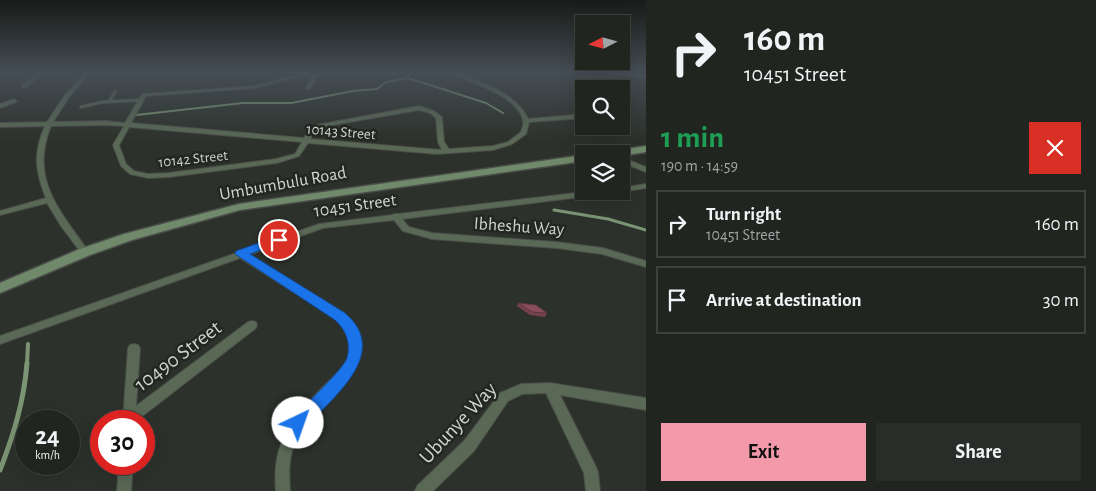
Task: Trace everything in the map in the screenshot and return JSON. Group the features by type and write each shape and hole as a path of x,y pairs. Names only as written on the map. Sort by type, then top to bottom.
{"main road":[{"path":"630,152 646,149"},
{"name":"Umbumbulu Road","path":"0,288 85,252 128,237 247,205 575,159"}],"street":[{"path":"67,95 47,125 40,150 40,167 48,200 64,226 85,252"},
{"path":"141,100 144,95"},
{"path":"501,95 518,106 526,121 575,117"},
{"name":"10142 Street","path":"141,100 117,141 116,148 123,165 132,174 139,176 168,175 284,160 297,155 312,130 319,126 419,108 432,112 439,117 441,142 447,152"},
{"path":"0,106 14,101"},
{"name":"10143 Street","path":"2,126 94,123 447,152 484,150 510,143 524,134 526,121"},
{"path":"630,163 646,170"},
{"path":"632,188 646,186"},
{"path":"632,188 646,193"},
{"name":"10451 Street","path":"0,340 322,226 575,195"},
{"path":"0,213 48,200"},
{"name":"Ibheshu Way","path":"395,216 406,229 432,236 565,246 603,251 646,264"},
{"path":"240,254 340,316 348,323 356,342 354,358 350,367 298,423 289,436 283,452 281,468 283,491"},
{"name":"10490 Street","path":"142,410 252,325"},
{"path":"130,410 134,348"},
{"path":"550,388 588,465 593,482 593,491"},
{"name":"Ubunye Way","path":"422,491 469,446 504,398 521,389 550,388 646,404"},
{"path":"124,491 125,475"}],"lane":[{"path":"109,102 113,95"},
{"path":"82,107 109,102 141,100"}],"building":[{"path":"518,303 536,305 547,313 532,312"}],"waterway":[{"path":"136,115 243,103 291,103 333,95"},
{"path":"461,95 486,103 503,113"},
{"path":"554,210 608,219 646,230"},
{"path":"27,364 28,344"},
{"path":"0,470 18,417 27,363"}],"route":[{"path":"279,240 240,254 340,316 348,323 356,342 354,358 350,367 298,423"}]}
